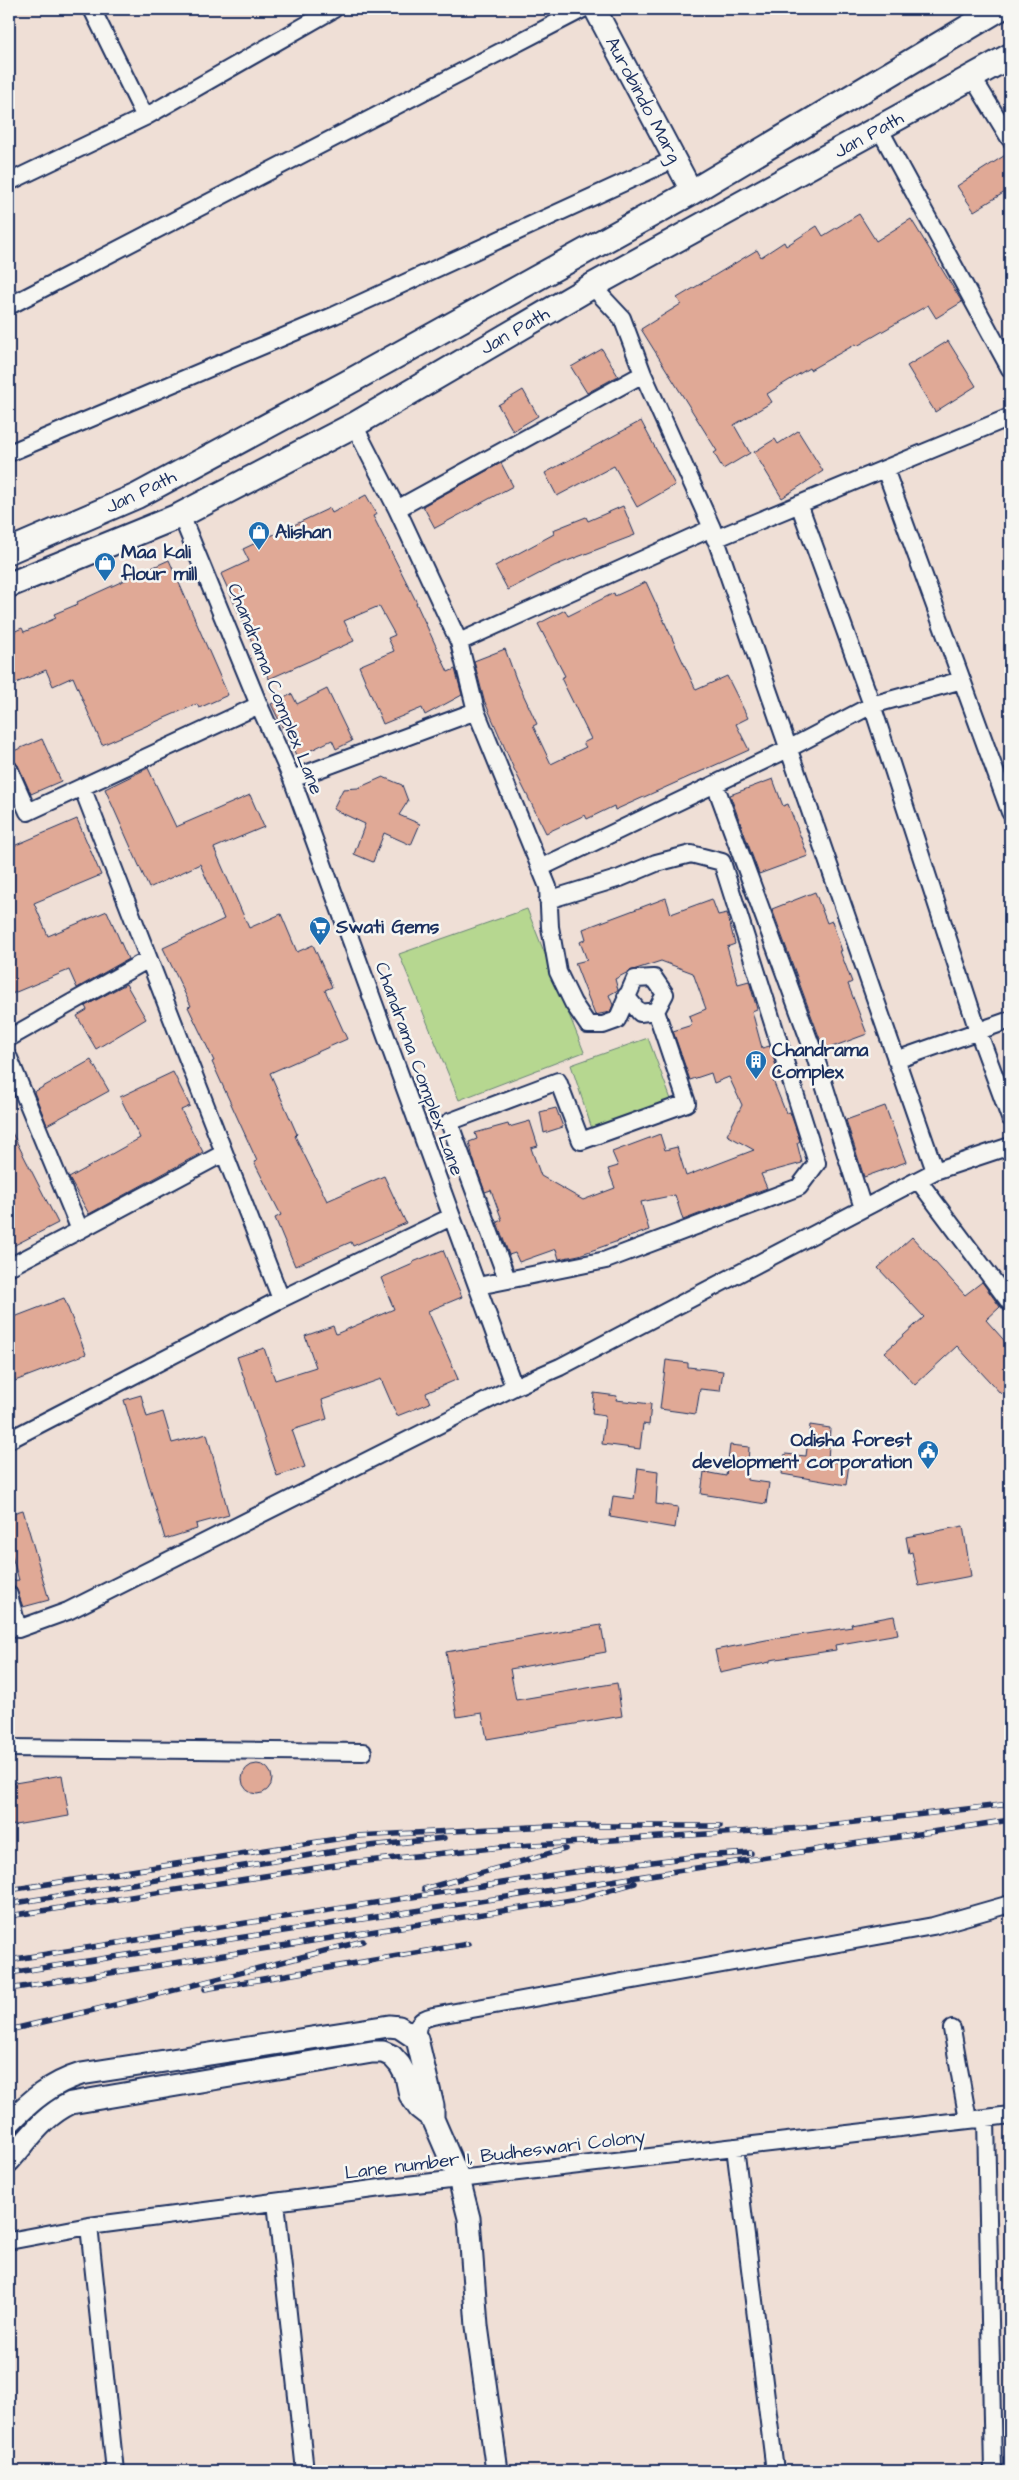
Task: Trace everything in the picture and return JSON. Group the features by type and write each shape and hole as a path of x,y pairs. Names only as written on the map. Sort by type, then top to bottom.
{"main road":[{"name":"Jan Path","path":"9,551 137,496 347,383 692,192 998,9"},
{"name":"Jan Path","path":"9,585 182,515 354,425 592,286 880,130 1010,56"}],"street":[{"path":"92,9 144,117"},
{"path":"9,182 144,117 334,9"},
{"path":"9,306 583,9"},
{"name":"Aurobindo Marg","path":"595,9 692,192"},
{"path":"973,78 1010,139"},
{"path":"880,130 1010,368"},
{"path":"9,453 334,315 675,159"},
{"path":"592,286 622,318 643,374 714,533 935,1171"},
{"path":"397,509 643,374"},
{"path":"459,642 714,533 799,504 1010,417"},
{"path":"354,425 397,509 459,642 476,711 548,886 550,927 558,972 572,1003 588,1025 603,1025 617,1020 635,979 654,978 664,994 656,1011 687,1103 581,1141 558,1081 449,1122 507,1278"},
{"path":"885,469 1010,812"},
{"path":"799,504 872,705 978,1031 1010,1118"},
{"name":"Chandrama Complex Lane","path":"182,515 259,705 292,779 514,1387"},
{"path":"540,868 788,749 872,705 962,680"},
{"path":"9,769 28,812 259,705"},
{"path":"292,779 476,711"},
{"path":"715,784 814,1053 863,1208"},
{"path":"82,787 281,1299"},
{"path":"478,1286 507,1278 606,1260 799,1187 816,1163 722,862 691,854 656,863 620,878 548,900"},
{"path":"9,1038 148,960"},
{"path":"626,996 640,1013 656,1011"},
{"path":"896,1060 1010,1020"},
{"path":"9,1058 80,1230"},
{"path":"9,1596 18,1629 68,1611 514,1387 560,1367 935,1171 1010,1146"},
{"path":"9,1267 224,1154"},
{"path":"918,1180 1010,1304"},
{"path":"9,1440 281,1299 451,1217"},
{"path":"9,1748 364,1752"},
{"path":"497,2471 477,2326 469,2218 459,2179 433,2119 433,2106 417,2039 416,2029 418,2023 424,2018 433,2016 934,1926 1010,1904"},
{"path":"9,2123 22,2109 52,2085 66,2078 99,2070 376,2027 399,2026 417,2039"},
{"path":"952,2030 968,2120"},
{"path":"9,2161 39,2125 55,2111 71,2103 372,2052 383,2052 392,2056 406,2076 410,2095 419,2108 433,2119"},
{"name":"Lane number 1, Budheswari Colony","path":"9,2241 89,2226 276,2202 1010,2115"},
{"path":"986,2118 993,2471"},
{"path":"735,2147 775,2471"},
{"path":"276,2202 305,2471"},
{"path":"89,2226 115,2471"}],"green space":[{"path":"527,909 584,1052 459,1100 399,954"},
{"path":"648,1038 672,1102 593,1132 571,1065"}],"building":[{"path":"1010,152 1010,189 974,211 957,186"},
{"path":"859,214 876,241 911,219 962,302 936,318 928,305 857,346 856,344 810,370 809,368 767,394 772,402 734,425 750,453 723,469 714,453 717,451 641,329 681,304 677,298 757,250 761,257 784,242 786,246 817,226 823,236"},
{"path":"948,341 976,386 935,412 907,366"},
{"path":"602,349 618,376 587,393 571,367"},
{"path":"523,390 538,416 513,431 498,405"},
{"path":"641,421 675,485 637,507 614,466 557,496 545,473"},
{"path":"798,431 823,471 782,498 754,452 775,439 778,444"},
{"path":"501,463 513,486 435,528 423,506"},
{"path":"366,495 377,514 373,516 417,603 448,672 455,669 462,695 425,715 422,708 383,724 359,666 394,651 388,638 395,635 379,606 344,621 354,641 269,679 221,574 249,561 243,549 330,508 332,513"},
{"path":"623,506 635,535 554,566 508,590 495,566 554,534 553,530 586,517 588,521"},
{"path":"169,560 228,695 199,708 197,704 102,745 73,677 53,686 46,670 9,686 9,634 22,628 24,632 56,618 54,614 78,604 77,602"},
{"path":"646,582 696,690 727,676 748,718 736,724 749,750 615,810 614,806 587,819 585,815 546,833 513,767 484,700 474,661 505,649 516,679 537,724 533,726 551,764 586,747 583,743 591,739 561,678 565,676 538,624 565,610 568,616 614,593 615,596"},
{"path":"327,689 352,741 336,749 332,740 297,757 271,704 292,694 297,704"},
{"path":"42,739 61,781 31,794 18,765 11,759 9,753"},
{"path":"148,768 176,827 250,795 264,827 214,848 249,928 281,914 297,952 313,945 332,987 325,990 347,1039 270,1073 297,1134 295,1136 327,1201 384,1176 406,1223 353,1246 351,1242 295,1266 275,1218 281,1215 254,1162 257,1161 212,1062 214,1061 188,1007 191,1006 163,948 224,919 200,864 149,888 105,789"},
{"path":"383,777 402,785 408,801 399,815 420,824 411,845 384,833 373,862 354,854 365,824 333,809 343,789 358,788"},
{"path":"773,779 783,806 788,804 808,856 759,874 730,795"},
{"path":"77,819 101,875 34,903 48,936 107,911 128,959 77,988 69,970 9,995 9,848"},
{"path":"815,892 827,923 832,921 842,951 840,951 852,982 848,984 867,1034 824,1050 772,909"},
{"name":"Chandrama Complex","path":"666,898 671,914 712,899 718,915 727,913 735,944 727,947 738,984 749,981 757,1009 752,1011 762,1048 770,1046 779,1076 772,1078 786,1113 790,1112 800,1141 797,1143 802,1163 761,1174 767,1188 683,1220 675,1195 641,1202 649,1230 579,1255 559,1259 556,1249 519,1262 515,1253 509,1255 497,1222 502,1220 491,1190 485,1192 473,1158 469,1142 477,1139 475,1133 508,1124 509,1127 530,1121 538,1146 531,1148 541,1176 583,1200 615,1188 608,1169 618,1166 612,1152 660,1134 665,1150 677,1147 686,1176 754,1150 727,1135 742,1105 729,1077 714,1083 711,1073 690,1080 673,1031 692,1025 689,1016 706,1009 693,973 661,961 630,971 615,979 618,990 609,995 613,1005 610,1012 595,1015 575,963 587,960 580,942 586,939 583,929"},
{"path":"126,984 146,1019 96,1049 77,1016 87,1010 85,1006"},
{"path":"91,1060 109,1091 47,1125 34,1092"},
{"path":"173,1072 190,1106 181,1110 203,1152 89,1214 69,1178 140,1138 120,1097"},
{"path":"885,1106 906,1162 864,1177 846,1120"},
{"path":"556,1108 563,1127 544,1133 540,1112"},
{"path":"9,1127 58,1223 9,1248"},
{"path":"912,1237 965,1295 982,1282 1000,1307 986,1320 1010,1347 1010,1385 1001,1394 957,1346 915,1385 885,1352 924,1317 878,1268"},
{"path":"443,1250 462,1297 428,1311 458,1379 426,1393 430,1403 397,1416 381,1379 322,1400 327,1419 292,1430 305,1467 277,1476 237,1357 264,1348 275,1380 316,1367 305,1336 333,1326 336,1334 394,1309 381,1278"},
{"path":"64,1298 86,1354 15,1381 9,1365 9,1319"},
{"path":"666,1360 688,1363 688,1367 723,1371 720,1391 700,1389 696,1414 660,1409"},
{"path":"594,1393 617,1396 616,1400 651,1404 649,1425 643,1424 640,1449 602,1444 605,1416 592,1414"},
{"path":"141,1395 147,1417 163,1412 172,1443 207,1434 229,1515 196,1524 197,1529 165,1539 124,1400"},
{"path":"810,1425 830,1428 828,1461 849,1464 846,1485 782,1474 785,1454 806,1456"},
{"path":"730,1445 749,1447 747,1480 769,1483 766,1504 701,1494 704,1472 726,1476"},
{"path":"638,1468 658,1471 656,1504 678,1507 675,1528 610,1517 613,1496 634,1499"},
{"path":"23,1510 49,1600 23,1607 16,1588 9,1585 9,1581 19,1580 9,1546 9,1514"},
{"path":"963,1526 971,1576 919,1586 912,1552 909,1553 906,1537"},
{"path":"894,1616 898,1634 835,1645 836,1650 770,1660 770,1662 720,1673 715,1650 852,1627 851,1624"},
{"path":"601,1625 606,1652 510,1669 516,1700 617,1683 622,1716 487,1739 482,1713 457,1717 446,1652"},
{"path":"257,1764 263,1765 271,1773 271,1785 263,1793 257,1794 251,1793 243,1785 242,1779 243,1773 251,1765"},
{"path":"62,1775 69,1816 9,1826 9,1784"}],"railway":[{"path":"9,1916 348,1863 502,1847 803,1828 1010,1804"},
{"path":"9,1973 1010,1820"},
{"path":"9,1890 356,1836 551,1826 720,1826"},
{"path":"9,1904 360,1847 444,1838"},
{"path":"424,1889 565,1849"},
{"path":"9,1960 566,1873 699,1856 751,1853"},
{"path":"9,1989 578,1899 635,1883"},
{"path":"9,2030 136,2000 363,1941"},
{"path":"205,1989 468,1944"}],"place":[{"name":"Alishan","path":"259,551"},
{"name":"Maa kali flour mill","path":"105,582"},
{"name":"Swati Gems","path":"320,946"},
{"name":"Chandrama Complex","path":"756,1080"},
{"name":"Odisha forest development corporation","path":"928,1470"}]}
